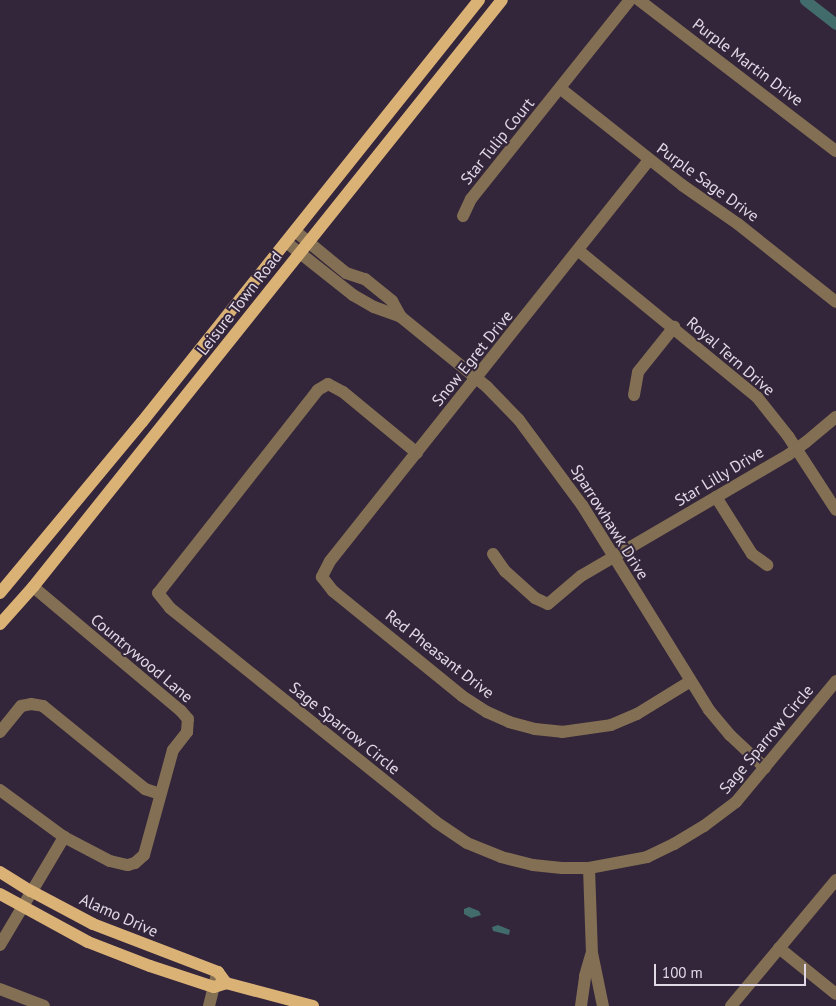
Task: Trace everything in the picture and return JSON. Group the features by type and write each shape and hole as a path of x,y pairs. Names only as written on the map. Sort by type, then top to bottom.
{"main road":[{"name":"Leisure Town Road","path":"0,593 16,576 295,231 478,0"},
{"name":"Leisure Town Road","path":"0,624 33,587 502,0"},
{"name":"Alamo Drive","path":"0,872 93,924 218,972"},
{"path":"0,894 116,954 214,987 226,983 313,1006"},
{"path":"218,972 226,983"}],"street":[{"name":"Star Tulip Court","path":"463,216 471,199 561,89 630,0"},
{"name":"Purple Martin Drive","path":"640,0 836,151"},
{"name":"Purple Sage Drive","path":"561,89 649,160 738,224 836,302"},
{"name":"Snow Egret Drive","path":"322,577 330,561 649,160"},
{"name":"Sparrowhawk Drive","path":"295,231 346,273 364,279 392,302 401,317"},
{"name":"Sparrowhawk Drive","path":"286,242 353,294 374,307 401,317 476,379 519,420 554,465 614,557 690,682 730,735 765,768"},
{"name":"Royal Tern Drive","path":"578,251 758,397 779,423 836,510"},
{"path":"634,395 638,372 674,327"},
{"name":"Sage Sparrow Circle","path":"418,452 343,392 328,384 318,390 158,593 170,608 436,822 467,843 501,857 533,865 588,868 647,856 674,844 704,826 736,802 836,681"},
{"name":"Star Lilly Drive","path":"493,554 505,571 535,598 548,604 581,576 796,449 836,417"},
{"path":"716,497 752,554 767,565"},
{"name":"Red Pheasant Drive","path":"322,577 333,591 462,696 487,712 509,722 535,729 562,732 611,725 637,714 690,682"},
{"name":"Countrywood Lane","path":"0,790 64,837 110,860 128,865 135,863 144,855 173,750 187,732 188,720 181,711 33,587"},
{"path":"0,732 21,706 31,704 42,706 145,789 160,794"},
{"path":"0,946 64,837"},
{"path":"588,868 592,953 603,1006"},
{"path":"731,1006 836,880"},
{"path":"779,948 836,994"},
{"path":"581,1006 585,976 592,953"},
{"path":"209,1006 218,972"},
{"path":"0,989 44,1006"}],"shaded area":[{"path":"469,907 479,911 481,915 471,918 464,914 464,909"},
{"path":"498,925 510,930 509,935 493,931 492,927"}],"waterway":[{"path":"805,0 836,24"}]}
